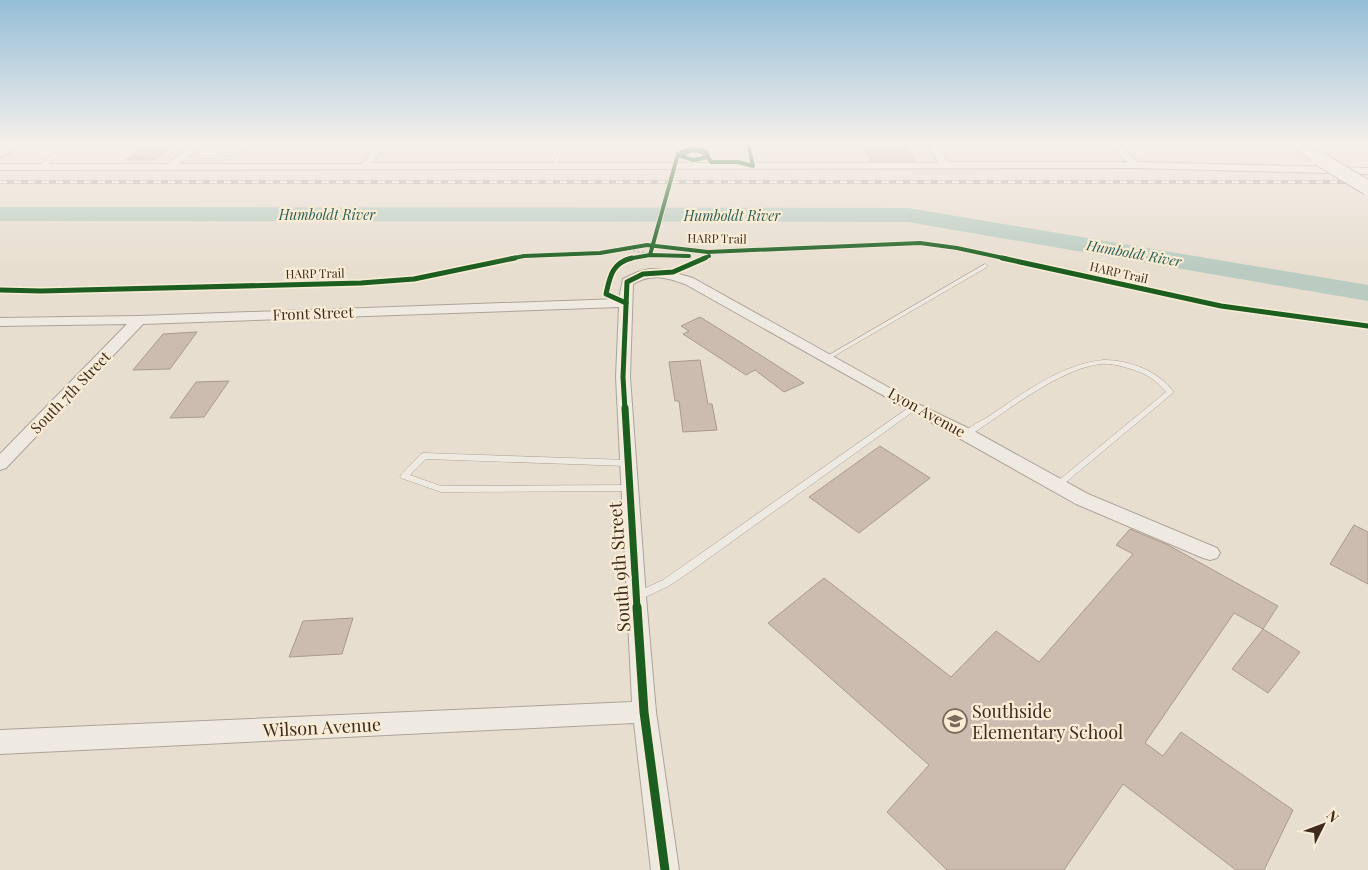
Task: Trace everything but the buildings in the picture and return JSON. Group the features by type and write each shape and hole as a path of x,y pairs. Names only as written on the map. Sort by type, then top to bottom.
{"street":[{"name":"Lyon Avenue","path":"645,272 668,273 689,281 914,408 966,434 1082,499 1210,553"},
{"name":"South 9th Street","path":"645,272 636,275 627,282 623,377 644,712 665,870"},
{"name":"Front Street","path":"0,322 139,320 626,303"},
{"name":"South 7th Street","path":"0,464 139,320"},
{"name":"Wilson Avenue","path":"0,742 644,712"}],"lane":[{"path":"827,358 986,266"},
{"path":"966,434 1055,378 1094,362 1116,362 1140,369 1163,382 1170,392 1057,485"},
{"path":"636,597 666,583 914,408"},
{"path":"627,463 424,456 404,476 441,489 629,488"}],"path":[{"path":"621,250 650,245 650,255"},
{"path":"621,250 660,256"},
{"path":"626,259 650,255"}],"waterway":[{"name":"Humboldt River","path":"0,214 908,215 1368,293"}],"cycle path":[{"path":"650,255 670,185"},
{"name":"HARP Trail","path":"0,290 41,291 361,283 414,279 524,256 600,253 647,245 708,252 920,243 957,248 1221,306 1368,326"},
{"path":"626,303 606,294 611,273 620,262 639,256 650,255 689,256"},
{"path":"665,870 644,712 636,597 623,377 626,294 627,282 633,278 643,274 673,272 709,256"}],"place":[{"name":"Southside Elementary School","path":"955,721"}]}
